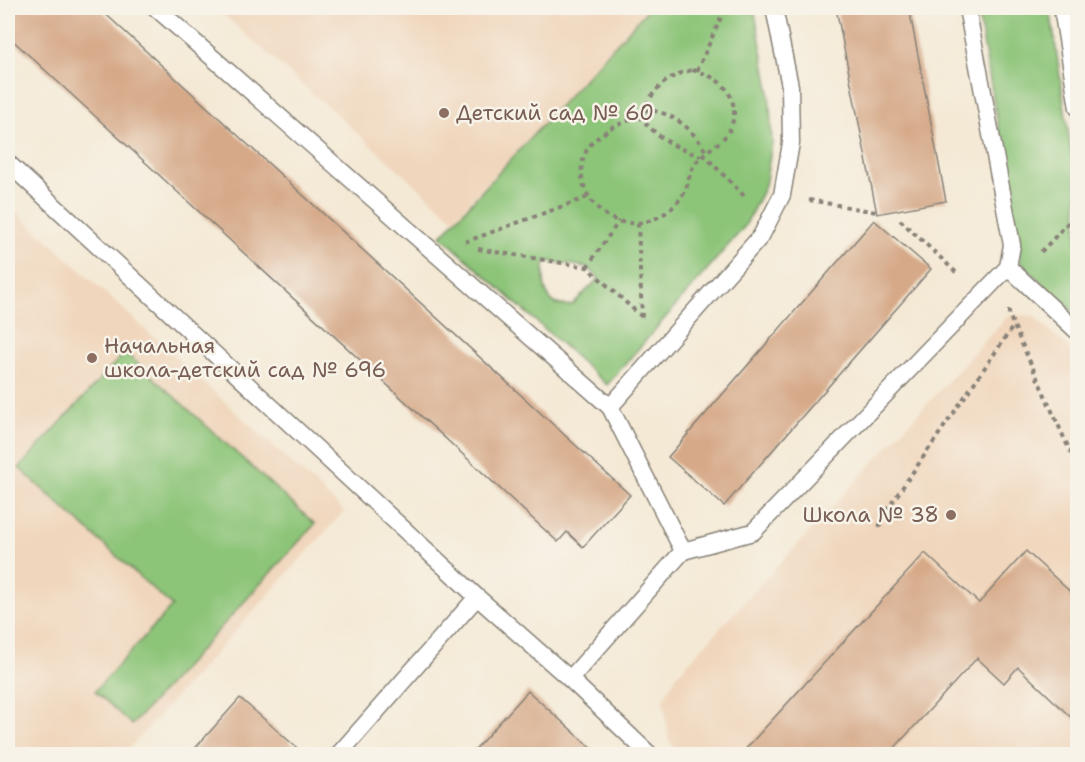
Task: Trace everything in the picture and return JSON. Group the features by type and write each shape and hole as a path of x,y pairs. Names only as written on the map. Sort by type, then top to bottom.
{"lane":[{"path":"156,8 610,407 683,551"},
{"path":"610,407 761,236 782,195 791,143 790,86 774,8"},
{"path":"968,8 1012,245 1013,272 1077,332"},
{"path":"1062,8 1077,108"},
{"path":"8,163 649,754"},
{"path":"570,679 683,551 753,532 981,296 1013,272"},
{"path":"339,754 477,597"}],"path":[{"path":"697,71 725,8"},
{"path":"697,71 720,83 730,93 734,104 733,121 728,133 695,163 688,176 686,190 660,217 629,224 604,214 588,197 582,183 585,156 593,141 612,127 639,116 658,87 667,79 680,73 697,71"},
{"path":"644,110 663,112 697,137 704,154 748,200"},
{"path":"639,116 653,132 668,143 704,154"},
{"path":"782,195 876,212"},
{"path":"454,246 588,197"},
{"path":"1077,212 1013,272 1009,315 1077,469"},
{"path":"900,220 981,296"},
{"path":"587,267 619,221"},
{"path":"638,223 643,326"},
{"path":"477,249 587,267 642,317"},
{"path":"879,526 891,504 1014,324"}],"shaded area":[{"name":"Детский сад № 60","path":"216,8 649,8 454,219"},
{"name":"Начальная школа-детский сад № 696","path":"8,204 344,511 124,754 8,754"},
{"name":"Школа № 38","path":"1009,315 1034,316 1077,356 1077,754 677,754 669,740 663,699 677,675"}],"green space":[{"path":"649,8 754,8 769,89 772,143 765,186 745,226 607,385 441,236","holes":["545,261 587,267 599,278 572,305 562,305 550,299 545,285"]},
{"path":"977,8 1050,8 1077,191 1077,316 1020,262 1019,242"},
{"path":"125,352 315,524 132,725 95,691 172,606 19,468"}],"building":[{"path":"8,8 99,8 630,495 583,547 567,532 558,542 8,36"},
{"path":"836,8 909,8 946,201 877,214"},
{"path":"874,220 931,269 724,506 668,457"},
{"path":"1026,551 1077,598 1077,723 1018,667 1004,683 977,658 889,754 741,754 925,553 979,603"},
{"path":"528,691 598,754 471,754"},
{"path":"240,698 304,754 190,754"}],"place":[{"name":"Детский сад № 60","path":"444,113"},
{"name":"Начальная школа-детский сад № 696","path":"92,358"},
{"name":"Школа № 38","path":"951,515"}]}
